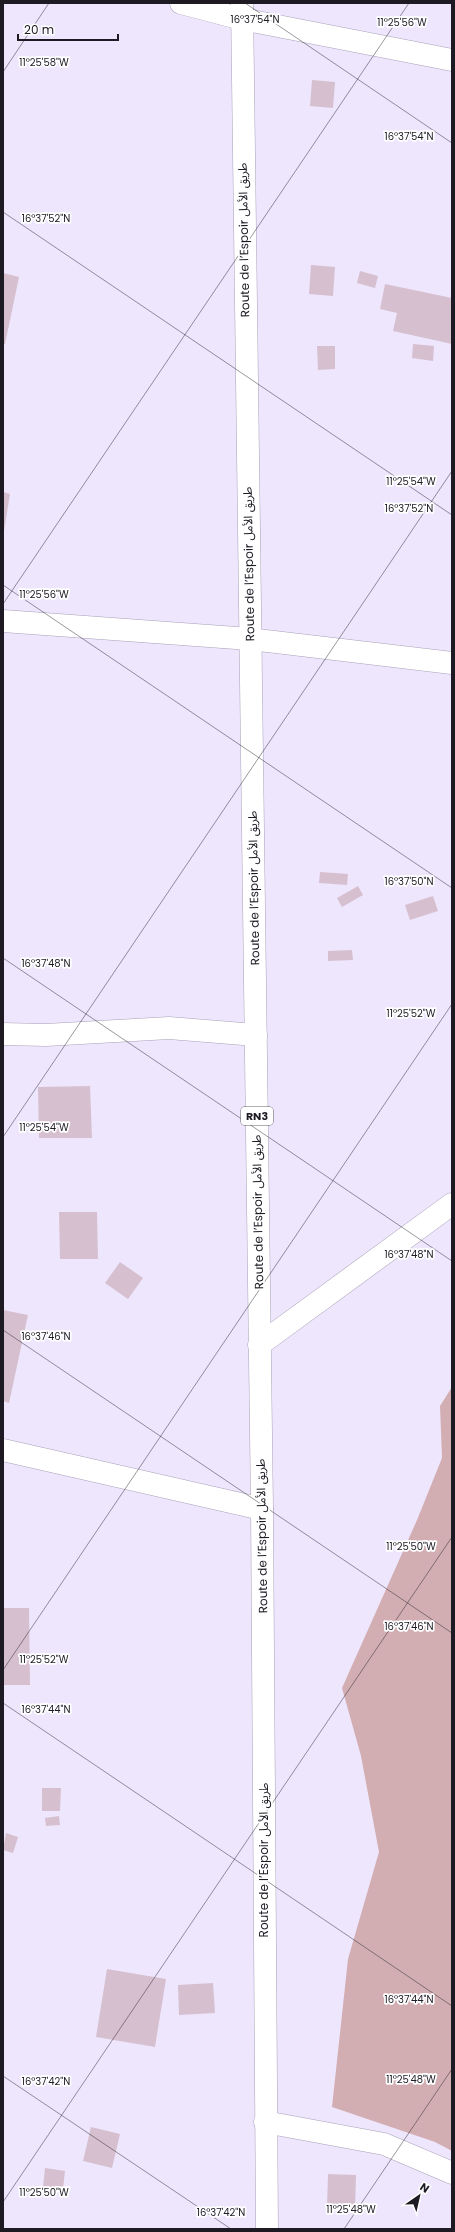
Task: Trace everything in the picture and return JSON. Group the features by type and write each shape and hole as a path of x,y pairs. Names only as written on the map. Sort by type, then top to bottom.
{"main road":[{"path":"181,3 242,11 452,60"},
{"name":"Route de l’Espoir طريق الأمل","path":"242,11 262,1509 265,2122 267,2229"},
{"path":"3,621 250,639 452,663"},
{"path":"3,1034 46,1035 169,1028 256,1036"},
{"path":"259,1345 452,1204"},
{"path":"3,1450 262,1509"},
{"path":"265,2122 384,2144 452,2173"}],"shaded area":[{"path":"452,1387 452,2151 435,2142 332,2107 348,1959 379,1852 361,1756 342,1688 417,1520 442,1458 440,1406"}],"building":[{"path":"312,80 335,82 333,108 310,106"},
{"path":"311,265 335,267 333,296 309,294"},
{"path":"360,271 378,276 375,288 357,283"},
{"path":"3,273 19,277 5,344 3,344"},
{"path":"385,284 452,298 452,344 393,331 397,313 380,309"},
{"path":"413,344 434,346 433,361 412,358"},
{"path":"317,346 335,346 335,369 318,370"},
{"path":"3,492 10,494 4,531 3,531"},
{"path":"320,872 348,874 347,885 319,883"},
{"path":"358,886 363,895 342,907 337,898"},
{"path":"433,896 438,911 410,920 405,905"},
{"path":"352,950 353,960 328,961 328,951"},
{"path":"90,1086 92,1138 39,1138 38,1087"},
{"path":"59,1212 97,1212 98,1259 60,1259"},
{"path":"120,1262 143,1278 128,1299 105,1283"},
{"path":"3,1310 28,1315 9,1403 3,1401"},
{"path":"3,1608 29,1608 30,1685 3,1685"},
{"path":"42,1788 61,1788 60,1811 42,1811"},
{"path":"59,1816 60,1825 46,1826 45,1818"},
{"path":"6,1833 18,1837 13,1853 3,1850"},
{"path":"107,1969 166,1979 155,2047 96,2037"},
{"path":"213,1983 215,2013 179,2015 178,1985"},
{"path":"91,2127 120,2134 112,2168 83,2161"},
{"path":"45,2168 65,2171 63,2189 43,2187"},
{"path":"328,2174 356,2175 355,2208 327,2207"}]}
